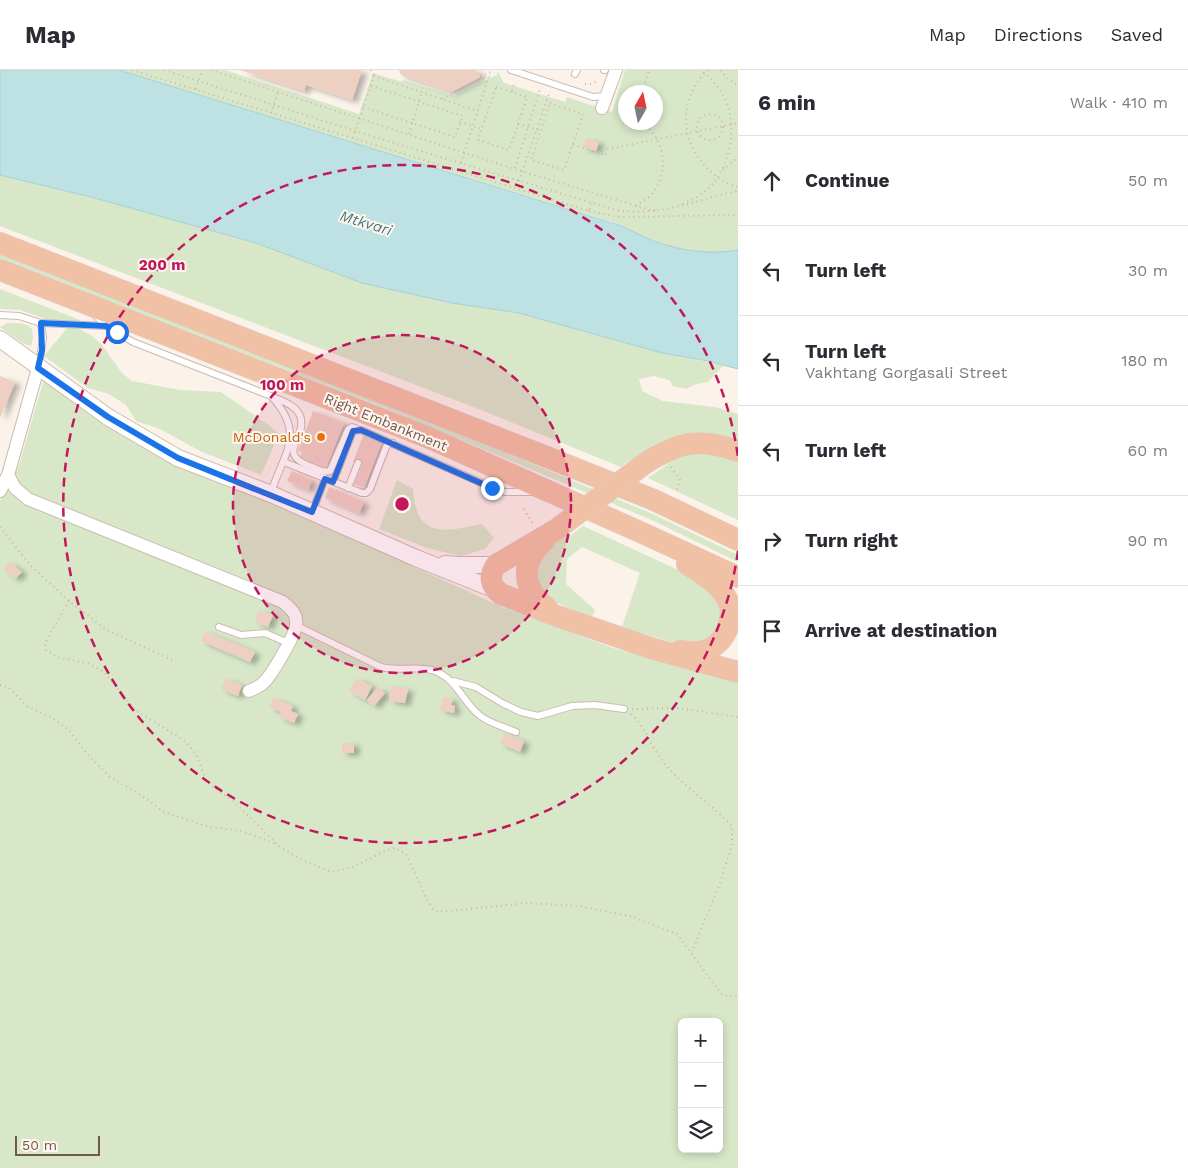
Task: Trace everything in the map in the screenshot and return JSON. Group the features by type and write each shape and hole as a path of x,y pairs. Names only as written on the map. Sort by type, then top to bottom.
{"highway":[{"name":"Right Embankment","path":"0,243 654,500 738,540"},
{"name":"Right Embankment","path":"0,270 427,437 738,577"},
{"path":"738,451 717,444 688,444 677,447 647,462 546,529 501,562 492,571 491,578 501,593 554,615 654,649 738,672"},
{"path":"501,593 518,594 525,587 529,560 546,529"},
{"path":"649,536 718,587 728,601 731,614 730,626 725,635 716,644 704,651 688,652 654,649"},
{"path":"501,562 519,562 527,577 533,595 538,602 554,615"}],"street":[{"path":"604,102 616,70"},
{"path":"0,340 108,417 178,458 271,494 501,593"},
{"path":"0,491 8,475 38,368"},
{"path":"8,475 15,488 28,499 283,602 293,610 297,626 278,663 264,683 249,691"},
{"path":"416,558 458,566 501,562"}],"lane":[{"path":"511,70 604,102"},
{"path":"81,301 106,326 133,342 292,406 301,418 294,457 300,462 318,470 330,471 348,430 352,427 393,443 492,488 505,492 549,491"},
{"path":"0,315 19,316 41,323 106,326"},
{"path":"38,368 42,350 41,323"},
{"path":"271,396 282,408 288,421 290,435 289,448 271,494"},
{"path":"333,482 353,431 361,430"},
{"path":"284,462 362,494 370,489 386,447 388,444 393,443"},
{"path":"348,488 358,463"},
{"path":"312,512 325,479"},
{"path":"297,626 381,667 388,669 433,670 453,681 476,687 521,712 538,716 572,706 595,705 624,709"},
{"path":"219,627 241,635 265,633 288,643"},
{"path":"453,681 464,699 480,716 516,732"}],"path":[{"path":"132,70 590,211 618,217 738,215"},
{"path":"164,70 519,181 592,203 632,212 664,210 738,191"},
{"path":"196,90 202,70"},
{"path":"211,70 514,169 650,210 664,210"},
{"path":"353,138 374,76 371,70"},
{"path":"461,163 487,82 483,75 496,70"},
{"path":"644,85 649,70"},
{"path":"677,207 701,195 718,177 730,151 732,124 727,103 715,82 702,70"},
{"path":"708,70 691,94 686,114 688,133 695,155 708,171 726,183 738,187"},
{"path":"721,70 725,76 738,86"},
{"path":"374,76 478,111"},
{"path":"441,99 485,78"},
{"path":"511,92 516,79"},
{"path":"514,169 543,80"},
{"path":"519,181 553,84"},
{"path":"363,107 456,137 462,116 371,86"},
{"path":"496,87 511,92 527,98 509,150 478,140 496,87"},
{"path":"271,113 278,92"},
{"path":"409,134 422,92"},
{"path":"550,103 584,114 573,145 564,170 532,160 550,103"},
{"path":"706,115 718,117 723,126 720,136 713,140 704,139 698,131 700,120 706,115"},
{"path":"460,122 482,129"},
{"path":"573,145 606,155 608,149 738,123"},
{"path":"518,124 541,132"},
{"path":"636,206 649,197 658,184 663,170 663,154 657,139 650,130"},
{"path":"720,173 738,156"},
{"path":"590,211 592,203"},
{"path":"664,210 665,216"},
{"path":"668,462 680,480 675,494"},
{"path":"524,509 546,529"},
{"path":"0,526 30,565 69,601 107,630 176,662"},
{"path":"69,601 45,643 46,650 57,657 87,663 104,672 135,710 185,741 196,754 207,782 233,801 279,846"},
{"path":"0,685 8,687 27,706 51,717 68,729 87,754 110,777 146,798 163,812 210,827 242,831 279,846 300,859 331,872 353,867 395,848 406,854 426,898 433,909 438,912 528,903 579,906 630,916 677,934 722,995 738,998"},
{"path":"624,709 678,708 738,716"},
{"path":"624,709 638,720 660,759 672,772 718,811 732,826 732,845 723,874 692,952"}],"green space":[{"path":"119,70 225,70 359,114 373,73 454,96 488,79 487,77 490,76 491,78 497,75 498,72 504,83 565,102 567,97 612,112 618,93 618,130 663,130 663,85 620,85 625,70 738,70 738,250 715,253 695,252 665,244 629,230 622,225"},
{"path":"0,175 91,197 256,243 362,283 452,303 519,313 662,353 724,365 708,382 696,384 686,389 673,386 669,380 654,376 639,379 642,391 663,401 715,407 738,414 738,441 721,436 706,435 676,438 648,449 621,467 471,406 0,226"},
{"path":"0,254 380,400 655,515 738,555 738,562 654,521 380,406 0,260"},
{"path":"0,289 80,320 79,329 91,335 102,345 122,373 132,381 180,390 221,392 270,426 279,434 261,475 200,451 160,429 136,421 126,405 109,394 88,388 44,356 68,327 20,310 0,309"},
{"path":"7,323 19,323 28,326 33,333 31,346 24,344 0,327"},
{"path":"44,379 171,460 502,607 616,649 738,677 738,1168 0,1168 0,501 19,465"},
{"path":"706,452 738,461 738,520 648,478 677,458"},
{"path":"397,480 413,489 415,505 420,517 426,524 444,530 482,524 494,538 485,549 461,556 427,548 379,529"},
{"path":"583,526 700,580 720,598 724,633 687,647 622,627 640,573 582,547 567,559 566,584 595,610 592,617 551,599 543,592 538,583 537,573 542,552 562,531 571,535"}],"water":[{"name":"Mtkvari","path":"0,70 119,70 622,226 664,244 693,251 722,252 738,250 738,369 708,361 662,353 519,313 452,303 362,283 256,243 91,197 0,175"}],"building":[{"path":"240,70 362,70 352,100 306,85 304,91"},
{"path":"399,70 476,70 480,77 451,92 401,75"},
{"path":"586,138 599,142 596,151 583,147"},
{"path":"0,376 15,382 0,418"},
{"name":"McDonald's","path":"313,411 344,423 326,468 300,457 302,452 298,451"},
{"path":"364,434 382,442 364,488 354,484 362,465 353,462"},
{"path":"292,471 312,480 308,490 287,481"},
{"path":"329,487 364,502 359,513 325,498"},
{"path":"10,562 22,572 15,579 4,569"},
{"path":"259,610 273,615 268,627 255,622"},
{"path":"205,631 255,652 250,662 201,641"},
{"path":"226,678 242,685 238,696 221,689"},
{"path":"356,678 372,686 365,700 349,691"},
{"path":"391,686 408,689 405,703 389,701"},
{"path":"378,687 385,693 374,706 367,700"},
{"path":"443,697 453,699 451,705 455,706 454,713 440,710"},
{"path":"273,698 293,706 291,711 298,714 294,723 279,717 281,712 269,707"},
{"path":"505,733 524,741 520,752 500,743"},
{"path":"342,743 354,743 354,753 342,753"}],"place":[{"name":"McDonald's","path":"321,437"}],"route":[{"path":"117,332 106,326 41,323 43,338 38,368 108,417 178,458 312,512 325,479 333,482 353,431 361,430 492,488"}]}
